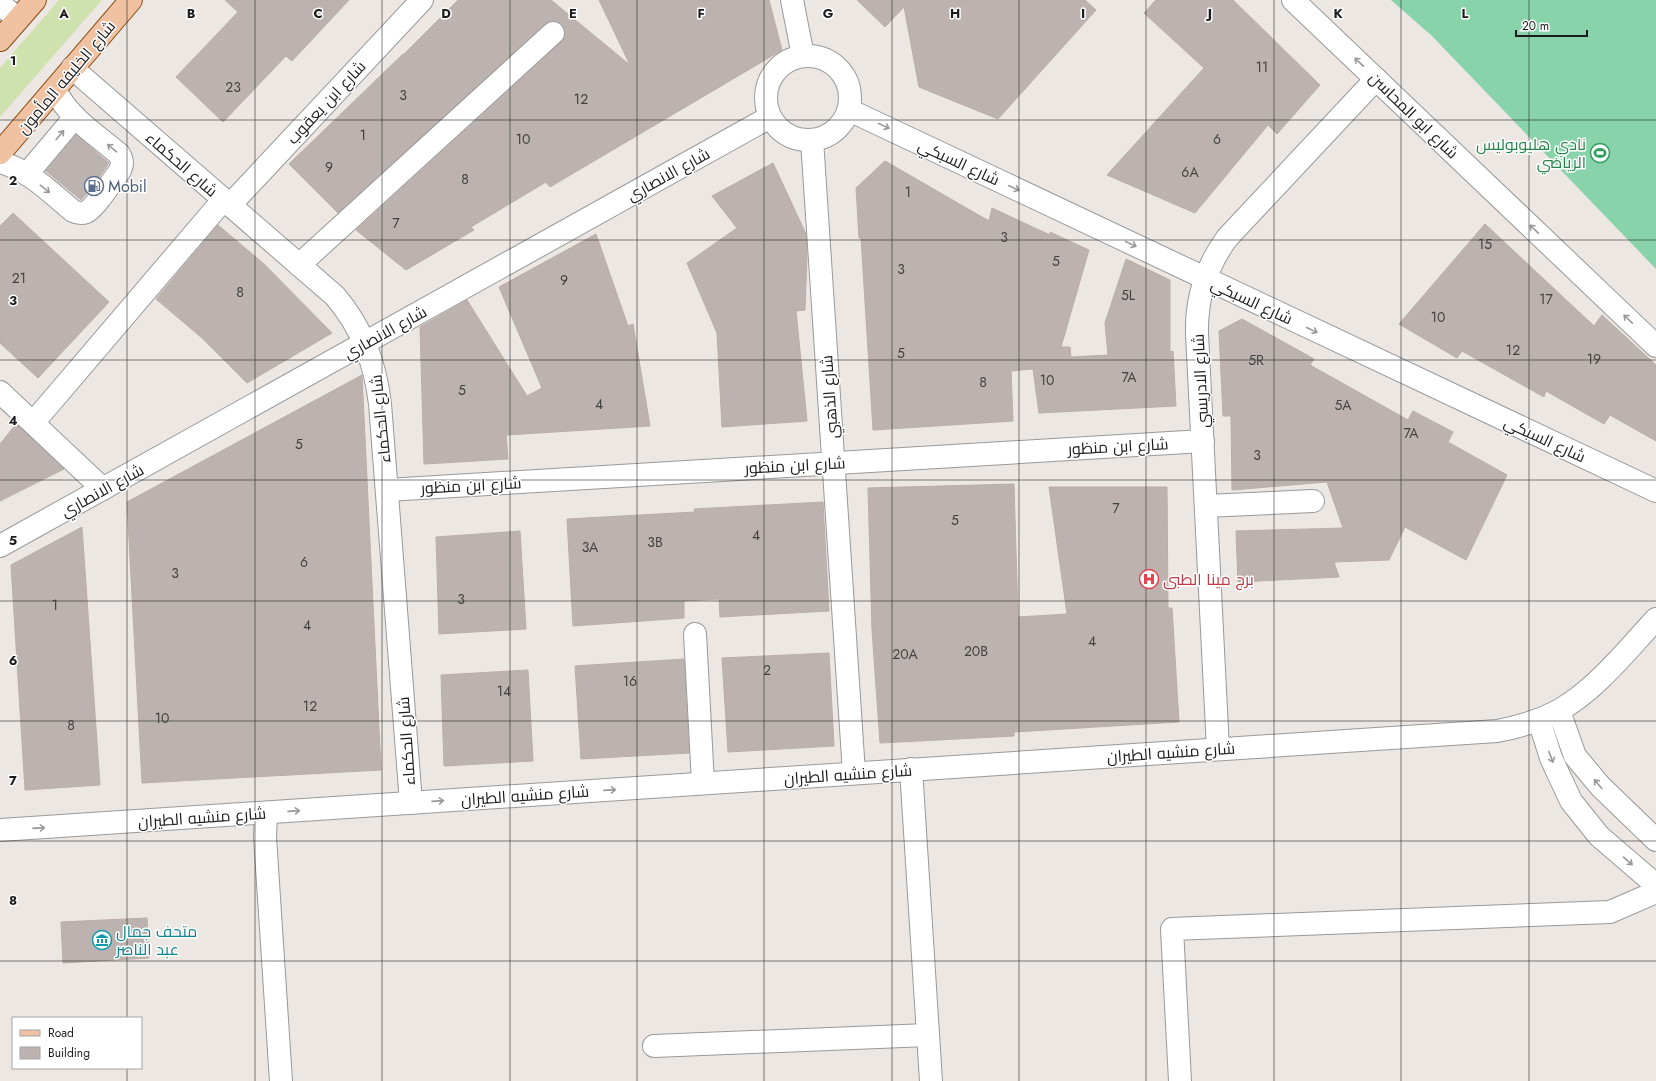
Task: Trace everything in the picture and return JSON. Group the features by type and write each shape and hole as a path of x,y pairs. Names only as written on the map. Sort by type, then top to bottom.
{"main road":[{"path":"0,40 35,0"},
{"name":"شارع الخليفه المأمون","path":"0,153 131,0"}],"street":[{"name":"شارع ابن يعقوب","path":"33,423 227,202 422,0"},
{"path":"792,0 803,56"},
{"name":"شارع ابو المحاسن","path":"1293,0 1656,346"},
{"path":"0,4 18,19"},
{"path":"299,265 553,33"},
{"path":"803,56 815,56 836,66 844,75 850,92 849,110 839,127 826,136 812,140 802,140 783,132 770,117 766,94 768,83 782,64 803,56"},
{"name":"شارع الحكماء","path":"72,68 335,296 347,310 366,343 373,362 378,383 411,803"},
{"name":"شارع الادريسي","path":"1218,749 1197,320 1198,306 1204,279 1214,258 1227,238 1376,79"},
{"path":"0,162 27,174 73,211 83,213 90,209 119,172 122,166 122,160 119,154 75,117 62,102 55,89"},
{"name":"شارع السبكي","path":"849,110 1204,279 1656,491"},
{"path":"27,174 75,117"},
{"name":"شارع الانصاري","path":"0,546 770,117"},
{"name":"شارع الذهبي","path":"812,140 854,773"},
{"path":"0,392 102,490"},
{"name":"شارع ابن منظور","path":"387,490 1202,441"},
{"path":"1206,506 1313,501"},
{"name":"شارع منشيه الطيران","path":"0,830 1218,749 1476,734 1519,727 1559,711 1593,685 1656,619"},
{"path":"695,634 703,784"},
{"path":"1559,711 1575,756 1600,786 1656,840"},
{"path":"1539,720 1551,758 1571,801 1599,836 1656,885"},
{"path":"911,769 931,1081"},
{"path":"266,813 265,837 281,1081"},
{"path":"1180,1081 1172,929 1610,912 1656,892"},
{"path":"654,1046 928,1035"}],"green space":[{"path":"59,0 102,0 0,117 0,68"},
{"name":"نادي هليوبوليس الرياضي","path":"1391,0 1656,0 1656,269 1432,36"}],"building":[{"path":"225,0 349,0 292,61 286,56 223,122 176,77 238,12"},
{"path":"458,0 551,0 630,65 599,0 769,0 782,50 550,187 546,182 471,227 474,230 406,270 356,230 561,42 565,37 565,31 562,24 557,21 551,21 545,24 338,213 289,164"},
{"path":"857,0 1085,0 1096,10 998,119 919,87 904,7 885,27"},
{"path":"1156,0 1233,0 1320,85 1277,134 1268,125 1195,213 1107,175 1204,68 1144,13"},
{"path":"76,135 109,163 81,200 46,171"},
{"path":"885,161 989,221 992,208 1050,235 1050,232 1089,250 1061,347 1070,347 1071,357 1108,355 1105,323 1126,259 1170,280 1170,352 1173,351 1176,406 1039,413 1033,369 1011,371 1013,421 873,430 861,238 859,238 856,188"},
{"path":"773,163 806,234 807,255 805,310 796,311 807,421 722,427 717,333 687,263 737,228 712,196"},
{"path":"13,213 109,302 38,378 0,343 0,226"},
{"path":"1485,224 1594,326 1602,315 1656,365 1656,441 1610,415 1604,424 1546,391 1544,397 1462,351 1457,358 1399,324"},
{"path":"218,225 264,264 332,333 247,383 202,338 156,299"},
{"path":"596,234 628,326 633,324 650,426 506,435 508,459 424,464 420,327 467,300 527,396 542,388 499,287"},
{"path":"1242,319 1314,359 1310,365 1408,420 1413,411 1453,432 1448,442 1507,475 1466,560 1405,527 1389,560 1334,562 1339,577 1238,582 1236,531 1343,528 1327,482 1232,490 1231,416 1223,416 1219,331"},
{"path":"362,375 381,770 142,783 127,502"},
{"path":"16,424 64,469 0,501 0,444"},
{"path":"1014,484 1018,617 1067,614 1049,487 1167,487 1168,608 1172,608 1179,722 1014,732 1014,736 880,743 872,630 868,488"},
{"path":"823,502 829,611 720,617 719,599 684,601 684,618 573,626 567,519 695,512 694,509"},
{"path":"82,527 100,785 25,790 11,565"},
{"path":"520,531 526,629 439,634 436,537"},
{"path":"829,653 834,746 728,752 722,658"},
{"path":"684,659 689,753 581,759 575,666"},
{"path":"528,670 533,761 444,766 441,675"},
{"path":"147,918 149,958 63,963 61,922"}],"place":[{"name":"نادي هليوبوليس الرياضي","path":"1600,153"},
{"name":"Mobil","path":"94,186"},
{"name":"برج مينا الطبى","path":"1149,579"},
{"name":"متحف جمال عبد الناصر","path":"102,940"}]}
